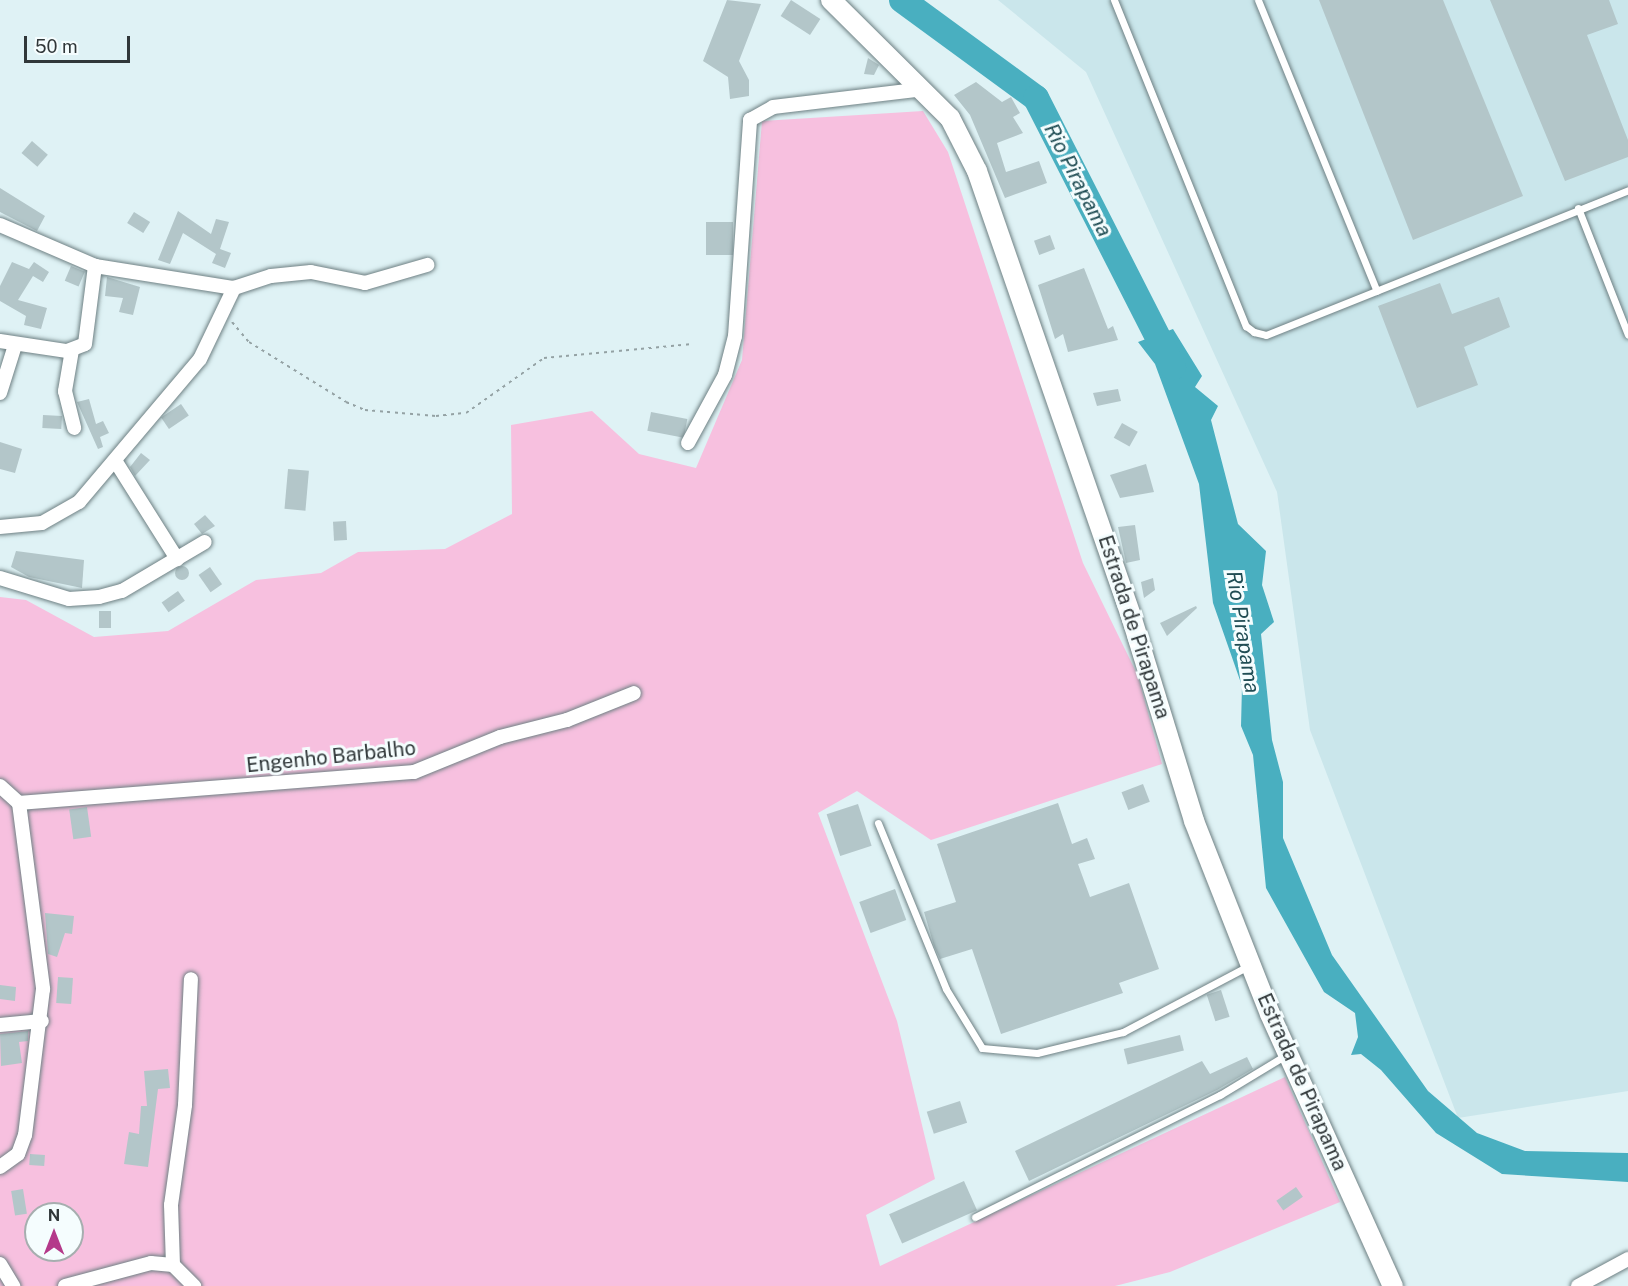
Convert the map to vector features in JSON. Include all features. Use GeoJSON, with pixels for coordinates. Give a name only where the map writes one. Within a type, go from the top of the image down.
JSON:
{"type":"FeatureCollection","features":[{"type":"Feature","properties":{"kind":"main road","name":"Estrada de Pirapama"},"geometry":{"type":"LineString","coordinates":[[831,0],[924,89],[950,118],[977,171],[1132,619],[1194,822],[1288,1054],[1393,1286]]}},
{"type":"Feature","properties":{"kind":"street"},"geometry":{"type":"LineString","coordinates":[[688,443],[725,375],[735,336],[750,120],[773,107],[924,89]]}},
{"type":"Feature","properties":{"kind":"street"},"geometry":{"type":"LineString","coordinates":[[0,225],[95,266],[234,288],[271,276],[312,272],[365,283],[427,265]]}},
{"type":"Feature","properties":{"kind":"street"},"geometry":{"type":"LineString","coordinates":[[0,341],[15,345],[72,350],[85,344],[90,332],[95,266]]}},
{"type":"Feature","properties":{"kind":"street"},"geometry":{"type":"LineString","coordinates":[[0,527],[60,516],[116,462],[200,359],[225,313],[234,288]]}},
{"type":"Feature","properties":{"kind":"street"},"geometry":{"type":"LineString","coordinates":[[0,393],[15,345]]}},
{"type":"Feature","properties":{"kind":"street"},"geometry":{"type":"LineString","coordinates":[[72,350],[65,391],[74,428]]}},
{"type":"Feature","properties":{"kind":"street"},"geometry":{"type":"LineString","coordinates":[[116,462],[177,559]]}},
{"type":"Feature","properties":{"kind":"street"},"geometry":{"type":"LineString","coordinates":[[0,578],[69,599],[99,597],[177,559],[205,542]]}},
{"type":"Feature","properties":{"kind":"street","name":"Engenho Barbalho"},"geometry":{"type":"LineString","coordinates":[[19,803],[414,772],[500,736],[567,720],[634,693]]}},
{"type":"Feature","properties":{"kind":"street"},"geometry":{"type":"LineString","coordinates":[[0,786],[19,803],[43,989],[42,1021],[23,1143],[0,1167]]}},
{"type":"Feature","properties":{"kind":"street"},"geometry":{"type":"LineString","coordinates":[[173,1265],[171,1205],[185,1105],[191,979]]}},
{"type":"Feature","properties":{"kind":"street"},"geometry":{"type":"LineString","coordinates":[[0,1025],[42,1021]]}},
{"type":"Feature","properties":{"kind":"street"},"geometry":{"type":"LineString","coordinates":[[1578,1286],[1628,1259]]}},
{"type":"Feature","properties":{"kind":"street"},"geometry":{"type":"LineString","coordinates":[[65,1286],[141,1263],[173,1265],[194,1286]]}},
{"type":"Feature","properties":{"kind":"street"},"geometry":{"type":"LineString","coordinates":[[0,1264],[13,1286]]}},
{"type":"Feature","properties":{"kind":"lane"},"geometry":{"type":"LineString","coordinates":[[1114,0],[1246,326],[1266,335],[1578,208],[1628,190]]}},
{"type":"Feature","properties":{"kind":"lane"},"geometry":{"type":"LineString","coordinates":[[1258,0],[1377,291]]}},
{"type":"Feature","properties":{"kind":"lane"},"geometry":{"type":"LineString","coordinates":[[1578,208],[1628,335]]}},
{"type":"Feature","properties":{"kind":"lane"},"geometry":{"type":"LineString","coordinates":[[878,823],[946,989],[982,1048],[1037,1053],[1123,1032],[1251,965]]}},
{"type":"Feature","properties":{"kind":"lane"},"geometry":{"type":"LineString","coordinates":[[975,1217],[1220,1095],[1288,1054]]}},
{"type":"Feature","properties":{"kind":"path"},"geometry":{"type":"LineString","coordinates":[[225,313],[249,342],[346,402],[365,410],[436,416],[466,413],[544,358],[692,344]]}},
{"type":"Feature","properties":{"kind":"shaded area"},"geometry":{"type":"Polygon","coordinates":[[[998,0],[1628,0],[1628,1091],[1458,1118],[1310,730],[1277,492],[1086,72],[998,0]]]}},
{"type":"Feature","properties":{"kind":"shaded area"},"geometry":{"type":"Polygon","coordinates":[[[923,111],[948,152],[1083,563],[1138,676],[1162,764],[931,840],[857,791],[818,813],[897,1021],[935,1179],[866,1215],[880,1266],[1285,1077],[1340,1202],[1170,1272],[1115,1286],[0,1286],[0,597],[26,600],[94,637],[168,631],[256,580],[321,573],[358,552],[445,549],[512,514],[511,425],[592,411],[639,454],[696,468],[742,360],[762,121],[923,111]]]}},
{"type":"Feature","properties":{"kind":"water"},"geometry":{"type":"Polygon","coordinates":[[[1173,329],[1202,376],[1195,387],[1218,406],[1211,420],[1238,524],[1266,551],[1262,585],[1274,622],[1261,634],[1272,740],[1283,782],[1283,838],[1332,955],[1428,1091],[1477,1133],[1525,1151],[1628,1153],[1628,1182],[1502,1174],[1436,1133],[1381,1070],[1361,1054],[1351,1055],[1358,1037],[1355,1013],[1324,992],[1266,888],[1253,755],[1241,726],[1242,686],[1213,603],[1199,484],[1155,364],[1138,342],[1173,329]]]}},
{"type":"Feature","properties":{"kind":"building"},"geometry":{"type":"Polygon","coordinates":[[[727,0],[761,4],[739,61],[749,80],[749,96],[730,99],[728,77],[703,61],[727,0]]]}},
{"type":"Feature","properties":{"kind":"building"},"geometry":{"type":"Polygon","coordinates":[[[791,0],[820,19],[810,35],[781,16],[791,0]]]}},
{"type":"Feature","properties":{"kind":"building"},"geometry":{"type":"Polygon","coordinates":[[[1319,0],[1443,0],[1523,196],[1413,240],[1319,0]]]}},
{"type":"Feature","properties":{"kind":"building"},"geometry":{"type":"Polygon","coordinates":[[[1490,0],[1609,0],[1618,24],[1587,35],[1628,140],[1628,157],[1565,181],[1490,0]]]}},
{"type":"Feature","properties":{"kind":"building"},"geometry":{"type":"Polygon","coordinates":[[[868,58],[879,65],[874,75],[864,74],[868,58]]]}},
{"type":"Feature","properties":{"kind":"building"},"geometry":{"type":"Polygon","coordinates":[[[976,82],[1002,102],[1011,97],[1020,113],[1013,117],[1023,133],[997,143],[1006,172],[1039,161],[1047,183],[1005,198],[970,115],[954,95],[976,82]]]}},
{"type":"Feature","properties":{"kind":"building"},"geometry":{"type":"Polygon","coordinates":[[[32,141],[48,155],[37,167],[22,153],[32,141]]]}},
{"type":"Feature","properties":{"kind":"building"},"geometry":{"type":"Polygon","coordinates":[[[0,188],[45,216],[37,231],[0,212],[0,188]]]}},
{"type":"Feature","properties":{"kind":"building"},"geometry":{"type":"Polygon","coordinates":[[[178,211],[211,234],[216,219],[229,222],[220,249],[231,253],[225,268],[212,263],[216,254],[183,233],[170,264],[158,260],[178,211]]]}},
{"type":"Feature","properties":{"kind":"building"},"geometry":{"type":"Polygon","coordinates":[[[134,212],[150,222],[143,233],[127,223],[134,212]]]}},
{"type":"Feature","properties":{"kind":"building"},"geometry":{"type":"Polygon","coordinates":[[[706,222],[733,222],[733,255],[706,255],[706,222]]]}},
{"type":"Feature","properties":{"kind":"building"},"geometry":{"type":"Polygon","coordinates":[[[1050,235],[1055,249],[1039,255],[1034,241],[1050,235]]]}},
{"type":"Feature","properties":{"kind":"building"},"geometry":{"type":"Polygon","coordinates":[[[12,262],[29,269],[34,262],[49,272],[43,282],[33,276],[18,300],[47,308],[41,329],[24,325],[26,316],[0,301],[0,286],[12,262]]]}},
{"type":"Feature","properties":{"kind":"building"},"geometry":{"type":"Polygon","coordinates":[[[71,266],[85,272],[79,287],[65,281],[71,266]]]}},
{"type":"Feature","properties":{"kind":"building"},"geometry":{"type":"Polygon","coordinates":[[[1084,268],[1108,329],[1113,326],[1118,340],[1068,352],[1063,334],[1055,339],[1038,285],[1084,268]]]}},
{"type":"Feature","properties":{"kind":"building"},"geometry":{"type":"Polygon","coordinates":[[[107,277],[140,287],[133,315],[119,312],[123,298],[105,296],[107,277]]]}},
{"type":"Feature","properties":{"kind":"building"},"geometry":{"type":"Polygon","coordinates":[[[1440,283],[1452,314],[1499,297],[1510,327],[1464,347],[1478,385],[1417,408],[1378,306],[1440,283]]]}},
{"type":"Feature","properties":{"kind":"building"},"geometry":{"type":"Polygon","coordinates":[[[1118,389],[1121,401],[1097,406],[1093,393],[1118,389]]]}},
{"type":"Feature","properties":{"kind":"building"},"geometry":{"type":"Polygon","coordinates":[[[89,399],[96,424],[103,421],[109,433],[100,437],[103,447],[98,449],[77,402],[89,399]]]}},
{"type":"Feature","properties":{"kind":"building"},"geometry":{"type":"Polygon","coordinates":[[[181,404],[189,416],[169,429],[161,417],[181,404]]]}},
{"type":"Feature","properties":{"kind":"building"},"geometry":{"type":"Polygon","coordinates":[[[651,412],[687,419],[684,438],[647,431],[651,412]]]}},
{"type":"Feature","properties":{"kind":"building"},"geometry":{"type":"Polygon","coordinates":[[[43,415],[62,416],[61,429],[42,428],[43,415]]]}},
{"type":"Feature","properties":{"kind":"building"},"geometry":{"type":"Polygon","coordinates":[[[1122,423],[1138,432],[1130,447],[1114,438],[1122,423]]]}},
{"type":"Feature","properties":{"kind":"building"},"geometry":{"type":"Polygon","coordinates":[[[0,442],[22,449],[15,473],[0,469],[0,442]]]}},
{"type":"Feature","properties":{"kind":"building"},"geometry":{"type":"Polygon","coordinates":[[[141,453],[150,460],[135,476],[130,467],[141,453]]]}},
{"type":"Feature","properties":{"kind":"building"},"geometry":{"type":"Polygon","coordinates":[[[1146,464],[1154,492],[1120,498],[1110,475],[1146,464]]]}},
{"type":"Feature","properties":{"kind":"building"},"geometry":{"type":"Polygon","coordinates":[[[288,469],[309,471],[305,511],[285,509],[288,469]]]}},
{"type":"Feature","properties":{"kind":"building"},"geometry":{"type":"Polygon","coordinates":[[[205,515],[215,526],[202,534],[194,524],[205,515]]]}},
{"type":"Feature","properties":{"kind":"building"},"geometry":{"type":"Polygon","coordinates":[[[346,521],[347,540],[334,541],[333,522],[346,521]]]}},
{"type":"Feature","properties":{"kind":"building"},"geometry":{"type":"Polygon","coordinates":[[[1135,525],[1140,560],[1126,563],[1118,527],[1135,525]]]}},
{"type":"Feature","properties":{"kind":"building"},"geometry":{"type":"Polygon","coordinates":[[[16,551],[84,560],[82,588],[29,577],[11,567],[16,551]]]}},
{"type":"Feature","properties":{"kind":"building"},"geometry":{"type":"Polygon","coordinates":[[[182,566],[187,568],[189,573],[187,578],[182,580],[177,578],[175,573],[177,568],[182,566]]]}},
{"type":"Feature","properties":{"kind":"building"},"geometry":{"type":"Polygon","coordinates":[[[210,567],[222,584],[211,592],[199,575],[210,567]]]}},
{"type":"Feature","properties":{"kind":"building"},"geometry":{"type":"Polygon","coordinates":[[[1153,578],[1155,590],[1144,598],[1141,582],[1153,578]]]}},
{"type":"Feature","properties":{"kind":"building"},"geometry":{"type":"Polygon","coordinates":[[[178,591],[185,601],[168,612],[162,602],[178,591]]]}},
{"type":"Feature","properties":{"kind":"building"},"geometry":{"type":"Polygon","coordinates":[[[1196,606],[1197,608],[1167,636],[1160,623],[1196,606]]]}},
{"type":"Feature","properties":{"kind":"building"},"geometry":{"type":"Polygon","coordinates":[[[99,611],[111,611],[111,628],[99,628],[99,611]]]}},
{"type":"Feature","properties":{"kind":"building"},"geometry":{"type":"Polygon","coordinates":[[[1143,784],[1150,802],[1128,810],[1122,792],[1143,784]]]}},
{"type":"Feature","properties":{"kind":"building"},"geometry":{"type":"Polygon","coordinates":[[[1058,803],[1072,844],[1087,838],[1095,859],[1078,864],[1090,897],[1129,883],[1159,969],[1119,983],[1123,993],[1001,1034],[972,949],[940,959],[934,946],[924,912],[956,902],[937,844],[1058,803]]]}},
{"type":"Feature","properties":{"kind":"building"},"geometry":{"type":"Polygon","coordinates":[[[858,804],[872,846],[840,856],[827,814],[858,804]]]}},
{"type":"Feature","properties":{"kind":"building"},"geometry":{"type":"Polygon","coordinates":[[[87,807],[91,837],[73,839],[69,810],[87,807]]]}},
{"type":"Feature","properties":{"kind":"building"},"geometry":{"type":"Polygon","coordinates":[[[895,889],[906,920],[871,933],[859,902],[895,889]]]}},
{"type":"Feature","properties":{"kind":"building"},"geometry":{"type":"Polygon","coordinates":[[[45,913],[74,916],[72,934],[65,933],[57,957],[48,954],[45,913]]]}},
{"type":"Feature","properties":{"kind":"building"},"geometry":{"type":"Polygon","coordinates":[[[58,977],[73,978],[71,1004],[56,1003],[58,977]]]}},
{"type":"Feature","properties":{"kind":"building"},"geometry":{"type":"Polygon","coordinates":[[[0,985],[16,987],[15,1001],[0,999],[0,985]]]}},
{"type":"Feature","properties":{"kind":"building"},"geometry":{"type":"Polygon","coordinates":[[[1221,990],[1230,1017],[1215,1021],[1207,995],[1221,990]]]}},
{"type":"Feature","properties":{"kind":"building"},"geometry":{"type":"Polygon","coordinates":[[[28,1031],[28,1041],[19,1042],[22,1063],[1,1066],[0,1034],[28,1031]]]}},
{"type":"Feature","properties":{"kind":"building"},"geometry":{"type":"Polygon","coordinates":[[[1180,1035],[1184,1051],[1128,1065],[1124,1049],[1180,1035]]]}},
{"type":"Feature","properties":{"kind":"building"},"geometry":{"type":"Polygon","coordinates":[[[1247,1057],[1253,1069],[1217,1090],[1029,1181],[1015,1151],[1202,1061],[1210,1074],[1247,1057]]]}},
{"type":"Feature","properties":{"kind":"building"},"geometry":{"type":"Polygon","coordinates":[[[168,1069],[170,1088],[158,1089],[148,1167],[124,1164],[129,1132],[139,1134],[141,1106],[147,1106],[144,1071],[168,1069]]]}},
{"type":"Feature","properties":{"kind":"building"},"geometry":{"type":"Polygon","coordinates":[[[960,1101],[967,1123],[934,1134],[927,1112],[960,1101]]]}},
{"type":"Feature","properties":{"kind":"building"},"geometry":{"type":"Polygon","coordinates":[[[30,1154],[45,1155],[44,1166],[29,1165],[30,1154]]]}},
{"type":"Feature","properties":{"kind":"building"},"geometry":{"type":"Polygon","coordinates":[[[964,1181],[977,1210],[902,1244],[889,1214],[964,1181]]]}},
{"type":"Feature","properties":{"kind":"building"},"geometry":{"type":"Polygon","coordinates":[[[1296,1187],[1303,1197],[1283,1211],[1276,1201],[1296,1187]]]}},
{"type":"Feature","properties":{"kind":"building"},"geometry":{"type":"Polygon","coordinates":[[[23,1189],[24,1214],[15,1216],[11,1191],[23,1189]]]}},
{"type":"Feature","properties":{"kind":"waterway","name":"Rio Pirapama"},"geometry":{"type":"LineString","coordinates":[[902,0],[1036,98],[1173,367]]}}]}
